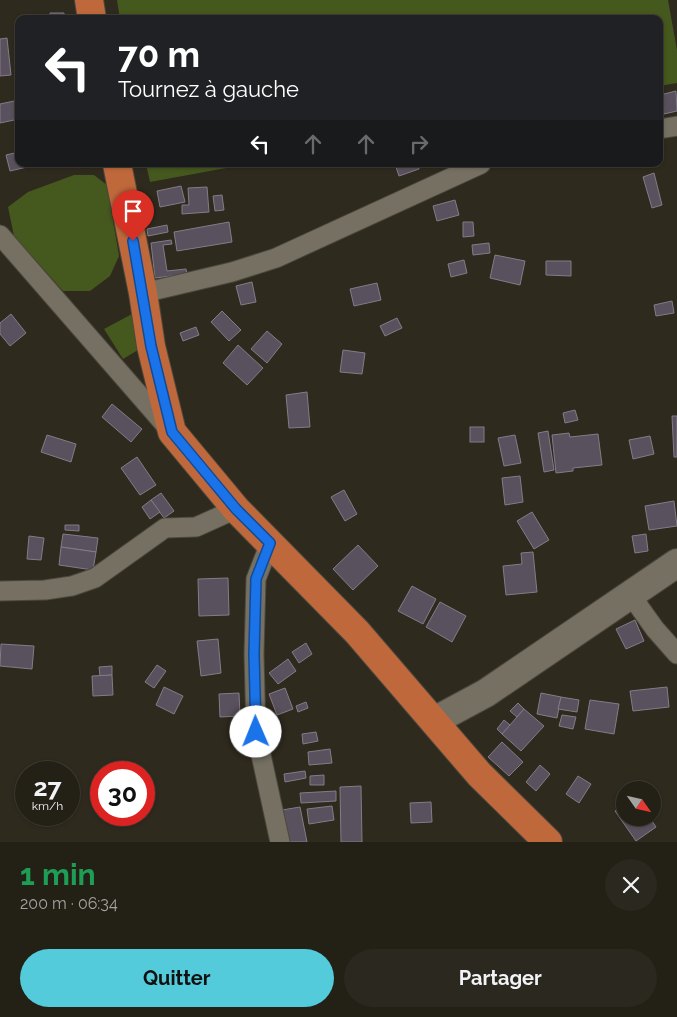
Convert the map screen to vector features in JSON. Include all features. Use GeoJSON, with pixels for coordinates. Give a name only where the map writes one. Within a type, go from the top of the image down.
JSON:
{"type":"FeatureCollection","features":[{"type":"Feature","properties":{"kind":"highway"},"geometry":{"type":"LineString","coordinates":[[90,0],[92,15]]}},
{"type":"Feature","properties":{"kind":"highway"},"geometry":{"type":"LineString","coordinates":[[118,167],[153,354],[172,432],[236,509],[357,632],[479,774],[548,842]]}},
{"type":"Feature","properties":{"kind":"main road"},"geometry":{"type":"LineString","coordinates":[[434,721],[486,693],[677,563]]}},
{"type":"Feature","properties":{"kind":"street"},"geometry":{"type":"LineString","coordinates":[[663,128],[677,126]]}},
{"type":"Feature","properties":{"kind":"street"},"geometry":{"type":"LineString","coordinates":[[143,294],[232,272],[276,258],[474,167]]}},
{"type":"Feature","properties":{"kind":"street"},"geometry":{"type":"LineString","coordinates":[[0,235],[172,432]]}},
{"type":"Feature","properties":{"kind":"street"},"geometry":{"type":"LineString","coordinates":[[0,591],[45,590],[72,586],[95,578],[165,528],[196,527],[236,509]]}},
{"type":"Feature","properties":{"kind":"street"},"geometry":{"type":"LineString","coordinates":[[270,543],[256,579],[254,654],[256,732],[280,842]]}},
{"type":"Feature","properties":{"kind":"street"},"geometry":{"type":"LineString","coordinates":[[630,594],[655,629],[677,654]]}},
{"type":"Feature","properties":{"kind":"green space"},"geometry":{"type":"Polygon","coordinates":[[[117,0],[668,0],[677,50],[677,83],[663,85],[663,15],[119,15],[117,0]]]}},
{"type":"Feature","properties":{"kind":"green space"},"geometry":{"type":"Polygon","coordinates":[[[147,167],[232,167],[150,182],[147,167]]]}},
{"type":"Feature","properties":{"kind":"green space"},"geometry":{"type":"Polygon","coordinates":[[[74,175],[94,175],[107,185],[119,256],[110,276],[90,291],[63,291],[14,236],[8,207],[28,192],[74,175]]]}},
{"type":"Feature","properties":{"kind":"green space"},"geometry":{"type":"Polygon","coordinates":[[[132,314],[138,350],[123,359],[104,329],[132,314]]]}},
{"type":"Feature","properties":{"kind":"building"},"geometry":{"type":"Polygon","coordinates":[[[50,13],[64,13],[64,15],[50,15],[50,13]]]}},
{"type":"Feature","properties":{"kind":"building"},"geometry":{"type":"Polygon","coordinates":[[[7,38],[11,75],[0,76],[0,39],[7,38]]]}},
{"type":"Feature","properties":{"kind":"building"},"geometry":{"type":"Polygon","coordinates":[[[676,91],[677,111],[664,114],[663,94],[676,91]]]}},
{"type":"Feature","properties":{"kind":"building"},"geometry":{"type":"Polygon","coordinates":[[[15,101],[15,120],[0,123],[0,104],[15,101]]]}},
{"type":"Feature","properties":{"kind":"building"},"geometry":{"type":"Polygon","coordinates":[[[15,153],[15,167],[27,167],[10,171],[6,155],[15,153]]]}},
{"type":"Feature","properties":{"kind":"building"},"geometry":{"type":"Polygon","coordinates":[[[396,167],[419,167],[419,169],[399,176],[396,167]]]}},
{"type":"Feature","properties":{"kind":"building"},"geometry":{"type":"Polygon","coordinates":[[[654,173],[662,205],[652,208],[643,177],[654,173]]]}},
{"type":"Feature","properties":{"kind":"building"},"geometry":{"type":"Polygon","coordinates":[[[181,186],[185,202],[160,207],[157,191],[181,186]]]}},
{"type":"Feature","properties":{"kind":"building"},"geometry":{"type":"Polygon","coordinates":[[[207,187],[209,212],[182,214],[182,205],[189,205],[188,188],[207,187]]]}},
{"type":"Feature","properties":{"kind":"building"},"geometry":{"type":"Polygon","coordinates":[[[222,195],[224,210],[215,211],[213,196],[222,195]]]}},
{"type":"Feature","properties":{"kind":"building"},"geometry":{"type":"Polygon","coordinates":[[[455,200],[459,215],[437,221],[433,206],[455,200]]]}},
{"type":"Feature","properties":{"kind":"building"},"geometry":{"type":"Polygon","coordinates":[[[229,222],[232,242],[177,251],[174,232],[229,222]]]}},
{"type":"Feature","properties":{"kind":"building"},"geometry":{"type":"Polygon","coordinates":[[[463,222],[473,222],[474,236],[463,237],[463,222]]]}},
{"type":"Feature","properties":{"kind":"building"},"geometry":{"type":"Polygon","coordinates":[[[167,225],[168,232],[148,236],[147,229],[167,225]]]}},
{"type":"Feature","properties":{"kind":"building"},"geometry":{"type":"Polygon","coordinates":[[[171,240],[172,244],[163,245],[167,271],[186,269],[187,274],[155,278],[151,243],[171,240]]]}},
{"type":"Feature","properties":{"kind":"building"},"geometry":{"type":"Polygon","coordinates":[[[489,243],[490,253],[473,255],[472,245],[489,243]]]}},
{"type":"Feature","properties":{"kind":"building"},"geometry":{"type":"Polygon","coordinates":[[[495,255],[525,261],[520,285],[490,278],[495,255]]]}},
{"type":"Feature","properties":{"kind":"building"},"geometry":{"type":"Polygon","coordinates":[[[464,260],[467,273],[451,277],[448,264],[464,260]]]}},
{"type":"Feature","properties":{"kind":"building"},"geometry":{"type":"Polygon","coordinates":[[[546,261],[571,261],[571,276],[546,275],[546,261]]]}},
{"type":"Feature","properties":{"kind":"building"},"geometry":{"type":"Polygon","coordinates":[[[252,282],[256,302],[241,305],[236,286],[252,282]]]}},
{"type":"Feature","properties":{"kind":"building"},"geometry":{"type":"Polygon","coordinates":[[[377,283],[381,300],[354,306],[350,289],[377,283]]]}},
{"type":"Feature","properties":{"kind":"building"},"geometry":{"type":"Polygon","coordinates":[[[672,301],[674,313],[656,316],[654,305],[672,301]]]}},
{"type":"Feature","properties":{"kind":"building"},"geometry":{"type":"Polygon","coordinates":[[[222,311],[241,330],[229,341],[211,322],[222,311]]]}},
{"type":"Feature","properties":{"kind":"building"},"geometry":{"type":"Polygon","coordinates":[[[11,314],[26,333],[10,346],[0,334],[0,323],[11,314]]]}},
{"type":"Feature","properties":{"kind":"building"},"geometry":{"type":"Polygon","coordinates":[[[397,318],[402,328],[385,336],[380,326],[397,318]]]}},
{"type":"Feature","properties":{"kind":"building"},"geometry":{"type":"Polygon","coordinates":[[[196,327],[199,335],[183,341],[180,333],[196,327]]]}},
{"type":"Feature","properties":{"kind":"building"},"geometry":{"type":"Polygon","coordinates":[[[267,331],[282,344],[267,363],[251,349],[267,331]]]}},
{"type":"Feature","properties":{"kind":"building"},"geometry":{"type":"Polygon","coordinates":[[[238,345],[263,368],[247,385],[223,363],[238,345]]]}},
{"type":"Feature","properties":{"kind":"building"},"geometry":{"type":"Polygon","coordinates":[[[343,350],[365,353],[362,374],[340,372],[343,350]]]}},
{"type":"Feature","properties":{"kind":"building"},"geometry":{"type":"Polygon","coordinates":[[[307,392],[310,427],[289,428],[286,395],[307,392]]]}},
{"type":"Feature","properties":{"kind":"building"},"geometry":{"type":"Polygon","coordinates":[[[112,404],[142,429],[131,442],[102,417],[112,404]]]}},
{"type":"Feature","properties":{"kind":"building"},"geometry":{"type":"Polygon","coordinates":[[[575,410],[578,420],[565,423],[563,413],[575,410]]]}},
{"type":"Feature","properties":{"kind":"building"},"geometry":{"type":"Polygon","coordinates":[[[672,416],[677,416],[677,457],[674,457],[672,416]]]}},
{"type":"Feature","properties":{"kind":"building"},"geometry":{"type":"Polygon","coordinates":[[[470,427],[484,427],[484,442],[470,442],[470,427]]]}},
{"type":"Feature","properties":{"kind":"building"},"geometry":{"type":"Polygon","coordinates":[[[548,431],[554,470],[544,472],[538,433],[548,431]]]}},
{"type":"Feature","properties":{"kind":"building"},"geometry":{"type":"Polygon","coordinates":[[[569,433],[570,437],[598,434],[602,465],[573,468],[573,471],[556,473],[552,435],[569,433]]]}},
{"type":"Feature","properties":{"kind":"building"},"geometry":{"type":"Polygon","coordinates":[[[47,435],[76,444],[71,462],[41,452],[47,435]]]}},
{"type":"Feature","properties":{"kind":"building"},"geometry":{"type":"Polygon","coordinates":[[[515,435],[521,463],[504,466],[498,438],[515,435]]]}},
{"type":"Feature","properties":{"kind":"building"},"geometry":{"type":"Polygon","coordinates":[[[650,436],[654,454],[633,459],[629,440],[650,436]]]}},
{"type":"Feature","properties":{"kind":"building"},"geometry":{"type":"Polygon","coordinates":[[[137,457],[156,485],[140,495],[121,468],[137,457]]]}},
{"type":"Feature","properties":{"kind":"building"},"geometry":{"type":"Polygon","coordinates":[[[520,476],[523,502],[505,505],[502,478],[520,476]]]}},
{"type":"Feature","properties":{"kind":"building"},"geometry":{"type":"Polygon","coordinates":[[[344,490],[357,514],[345,521],[331,497],[344,490]]]}},
{"type":"Feature","properties":{"kind":"building"},"geometry":{"type":"Polygon","coordinates":[[[161,493],[174,511],[164,518],[151,500],[161,493]]]}},
{"type":"Feature","properties":{"kind":"building"},"geometry":{"type":"Polygon","coordinates":[[[151,500],[160,512],[150,519],[142,507],[151,500]]]}},
{"type":"Feature","properties":{"kind":"building"},"geometry":{"type":"Polygon","coordinates":[[[674,501],[677,526],[649,530],[645,506],[674,501]]]}},
{"type":"Feature","properties":{"kind":"building"},"geometry":{"type":"Polygon","coordinates":[[[532,512],[549,540],[534,549],[517,521],[532,512]]]}},
{"type":"Feature","properties":{"kind":"building"},"geometry":{"type":"Polygon","coordinates":[[[65,525],[79,525],[79,531],[65,530],[65,525]]]}},
{"type":"Feature","properties":{"kind":"building"},"geometry":{"type":"Polygon","coordinates":[[[63,534],[98,538],[96,552],[61,547],[63,534]]]}},
{"type":"Feature","properties":{"kind":"building"},"geometry":{"type":"Polygon","coordinates":[[[646,534],[648,551],[635,553],[632,536],[646,534]]]}},
{"type":"Feature","properties":{"kind":"building"},"geometry":{"type":"Polygon","coordinates":[[[29,536],[44,538],[41,560],[27,559],[29,536]]]}},
{"type":"Feature","properties":{"kind":"building"},"geometry":{"type":"Polygon","coordinates":[[[358,545],[378,566],[353,590],[333,569],[358,545]]]}},
{"type":"Feature","properties":{"kind":"building"},"geometry":{"type":"Polygon","coordinates":[[[61,547],[96,552],[93,570],[59,565],[61,547]]]}},
{"type":"Feature","properties":{"kind":"building"},"geometry":{"type":"Polygon","coordinates":[[[533,552],[537,592],[506,595],[503,566],[522,564],[521,553],[533,552]]]}},
{"type":"Feature","properties":{"kind":"building"},"geometry":{"type":"Polygon","coordinates":[[[228,578],[229,615],[199,616],[198,579],[228,578]]]}},
{"type":"Feature","properties":{"kind":"building"},"geometry":{"type":"Polygon","coordinates":[[[412,586],[436,599],[423,624],[398,611],[412,586]]]}},
{"type":"Feature","properties":{"kind":"building"},"geometry":{"type":"Polygon","coordinates":[[[440,602],[466,616],[452,642],[426,627],[440,602]]]}},
{"type":"Feature","properties":{"kind":"building"},"geometry":{"type":"Polygon","coordinates":[[[635,620],[644,641],[626,649],[616,629],[635,620]]]}},
{"type":"Feature","properties":{"kind":"building"},"geometry":{"type":"Polygon","coordinates":[[[218,639],[221,673],[201,676],[197,641],[218,639]]]}},
{"type":"Feature","properties":{"kind":"building"},"geometry":{"type":"Polygon","coordinates":[[[306,643],[312,654],[299,663],[292,652],[306,643]]]}},
{"type":"Feature","properties":{"kind":"building"},"geometry":{"type":"Polygon","coordinates":[[[1,644],[34,646],[32,669],[0,666],[1,644]]]}},
{"type":"Feature","properties":{"kind":"building"},"geometry":{"type":"Polygon","coordinates":[[[288,659],[296,671],[278,684],[269,673],[288,659]]]}},
{"type":"Feature","properties":{"kind":"building"},"geometry":{"type":"Polygon","coordinates":[[[157,665],[166,671],[154,688],[145,682],[157,665]]]}},
{"type":"Feature","properties":{"kind":"building"},"geometry":{"type":"Polygon","coordinates":[[[112,666],[112,675],[100,676],[99,667],[112,666]]]}},
{"type":"Feature","properties":{"kind":"building"},"geometry":{"type":"Polygon","coordinates":[[[112,675],[113,695],[93,696],[92,676],[112,675]]]}},
{"type":"Feature","properties":{"kind":"building"},"geometry":{"type":"Polygon","coordinates":[[[164,687],[183,696],[174,714],[156,705],[164,687]]]}},
{"type":"Feature","properties":{"kind":"building"},"geometry":{"type":"Polygon","coordinates":[[[667,687],[669,707],[633,711],[630,691],[667,687]]]}},
{"type":"Feature","properties":{"kind":"building"},"geometry":{"type":"Polygon","coordinates":[[[285,688],[293,709],[277,715],[269,694],[285,688]]]}},
{"type":"Feature","properties":{"kind":"building"},"geometry":{"type":"Polygon","coordinates":[[[239,693],[240,716],[220,717],[219,694],[239,693]]]}},
{"type":"Feature","properties":{"kind":"building"},"geometry":{"type":"Polygon","coordinates":[[[541,693],[561,697],[557,718],[537,714],[541,693]]]}},
{"type":"Feature","properties":{"kind":"building"},"geometry":{"type":"Polygon","coordinates":[[[561,697],[579,700],[577,712],[558,709],[561,697]]]}},
{"type":"Feature","properties":{"kind":"building"},"geometry":{"type":"Polygon","coordinates":[[[590,700],[619,704],[614,734],[585,729],[590,700]]]}},
{"type":"Feature","properties":{"kind":"building"},"geometry":{"type":"Polygon","coordinates":[[[306,702],[308,708],[298,712],[296,706],[306,702]]]}},
{"type":"Feature","properties":{"kind":"building"},"geometry":{"type":"Polygon","coordinates":[[[518,703],[524,709],[517,717],[510,711],[518,703]]]}},
{"type":"Feature","properties":{"kind":"building"},"geometry":{"type":"Polygon","coordinates":[[[524,709],[544,726],[521,751],[502,734],[524,709]]]}},
{"type":"Feature","properties":{"kind":"building"},"geometry":{"type":"Polygon","coordinates":[[[562,715],[576,717],[573,729],[559,726],[562,715]]]}},
{"type":"Feature","properties":{"kind":"building"},"geometry":{"type":"Polygon","coordinates":[[[504,720],[510,725],[502,734],[497,729],[504,720]]]}},
{"type":"Feature","properties":{"kind":"building"},"geometry":{"type":"Polygon","coordinates":[[[316,732],[318,741],[303,744],[302,734],[316,732]]]}},
{"type":"Feature","properties":{"kind":"building"},"geometry":{"type":"Polygon","coordinates":[[[502,742],[523,762],[509,776],[488,757],[502,742]]]}},
{"type":"Feature","properties":{"kind":"building"},"geometry":{"type":"Polygon","coordinates":[[[330,749],[332,763],[309,765],[308,752],[330,749]]]}},
{"type":"Feature","properties":{"kind":"building"},"geometry":{"type":"Polygon","coordinates":[[[540,765],[550,774],[536,791],[526,782],[540,765]]]}},
{"type":"Feature","properties":{"kind":"building"},"geometry":{"type":"Polygon","coordinates":[[[305,771],[306,778],[285,782],[284,774],[305,771]]]}},
{"type":"Feature","properties":{"kind":"building"},"geometry":{"type":"Polygon","coordinates":[[[324,775],[324,785],[310,785],[310,776],[324,775]]]}},
{"type":"Feature","properties":{"kind":"building"},"geometry":{"type":"Polygon","coordinates":[[[578,776],[591,784],[579,803],[566,794],[578,776]]]}},
{"type":"Feature","properties":{"kind":"building"},"geometry":{"type":"Polygon","coordinates":[[[361,786],[362,842],[341,842],[340,787],[361,786]]]}},
{"type":"Feature","properties":{"kind":"building"},"geometry":{"type":"Polygon","coordinates":[[[336,791],[336,801],[301,803],[300,793],[336,791]]]}},
{"type":"Feature","properties":{"kind":"building"},"geometry":{"type":"Polygon","coordinates":[[[431,802],[432,822],[411,823],[410,803],[431,802]]]}},
{"type":"Feature","properties":{"kind":"building"},"geometry":{"type":"Polygon","coordinates":[[[332,806],[334,820],[309,824],[307,809],[332,806]]]}},
{"type":"Feature","properties":{"kind":"building"},"geometry":{"type":"Polygon","coordinates":[[[300,807],[307,842],[289,842],[282,810],[300,807]]]}},
{"type":"Feature","properties":{"kind":"building"},"geometry":{"type":"Polygon","coordinates":[[[626,826],[655,826],[656,827],[636,841],[626,826]]]}},
{"type":"Feature","properties":{"kind":"route"},"geometry":{"type":"LineString","coordinates":[[133,241],[159,386],[172,432],[236,509],[270,543],[256,579],[254,654],[256,732]]}}]}
